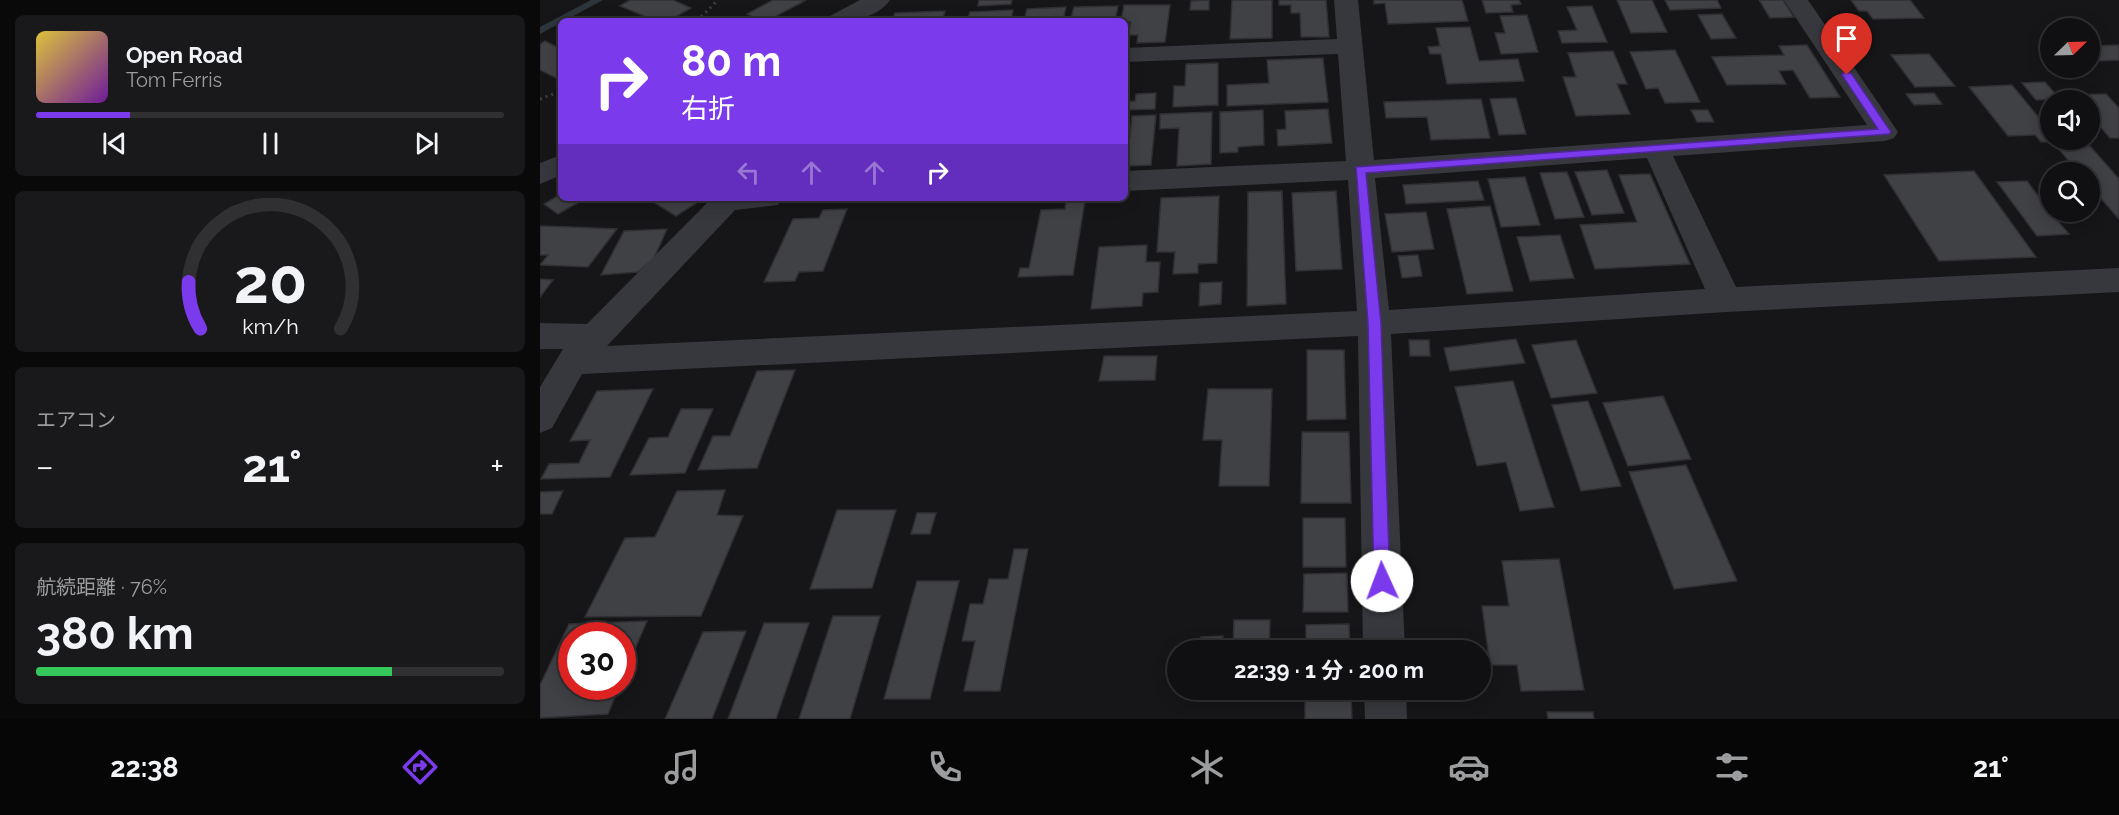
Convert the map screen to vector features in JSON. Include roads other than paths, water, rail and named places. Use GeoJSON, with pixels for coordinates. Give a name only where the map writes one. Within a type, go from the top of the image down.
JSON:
{"type":"FeatureCollection","features":[{"type":"Feature","properties":{"kind":"street"},"geometry":{"type":"LineString","coordinates":[[844,18],[878,0]]}},
{"type":"Feature","properties":{"kind":"street"},"geometry":{"type":"LineString","coordinates":[[1346,0],[1348,46],[1374,323],[1384,640]]}},
{"type":"Feature","properties":{"kind":"street"},"geometry":{"type":"LineString","coordinates":[[1128,181],[1360,170],[1885,132],[1796,0]]}},
{"type":"Feature","properties":{"kind":"street"},"geometry":{"type":"LineString","coordinates":[[1128,55],[1348,46]]}},
{"type":"Feature","properties":{"kind":"street"},"geometry":{"type":"LineString","coordinates":[[1655,147],[1726,300]]}},
{"type":"Feature","properties":{"kind":"street"},"geometry":{"type":"LineString","coordinates":[[540,174],[558,165]]}},
{"type":"Feature","properties":{"kind":"street"},"geometry":{"type":"LineString","coordinates":[[540,418],[572,361],[726,201]]}},
{"type":"Feature","properties":{"kind":"street"},"geometry":{"type":"LineString","coordinates":[[572,361],[1374,323],[1726,300],[2119,280]]}},
{"type":"Feature","properties":{"kind":"street"},"geometry":{"type":"LineString","coordinates":[[540,336],[594,337]]}},
{"type":"Feature","properties":{"kind":"street"},"geometry":{"type":"LineString","coordinates":[[1385,700],[1386,719]]}},
{"type":"Feature","properties":{"kind":"waterway"},"geometry":{"type":"LineString","coordinates":[[564,18],[598,0]]}},
{"type":"Feature","properties":{"kind":"waterway"},"geometry":{"type":"LineString","coordinates":[[540,31],[558,21]]}}]}
